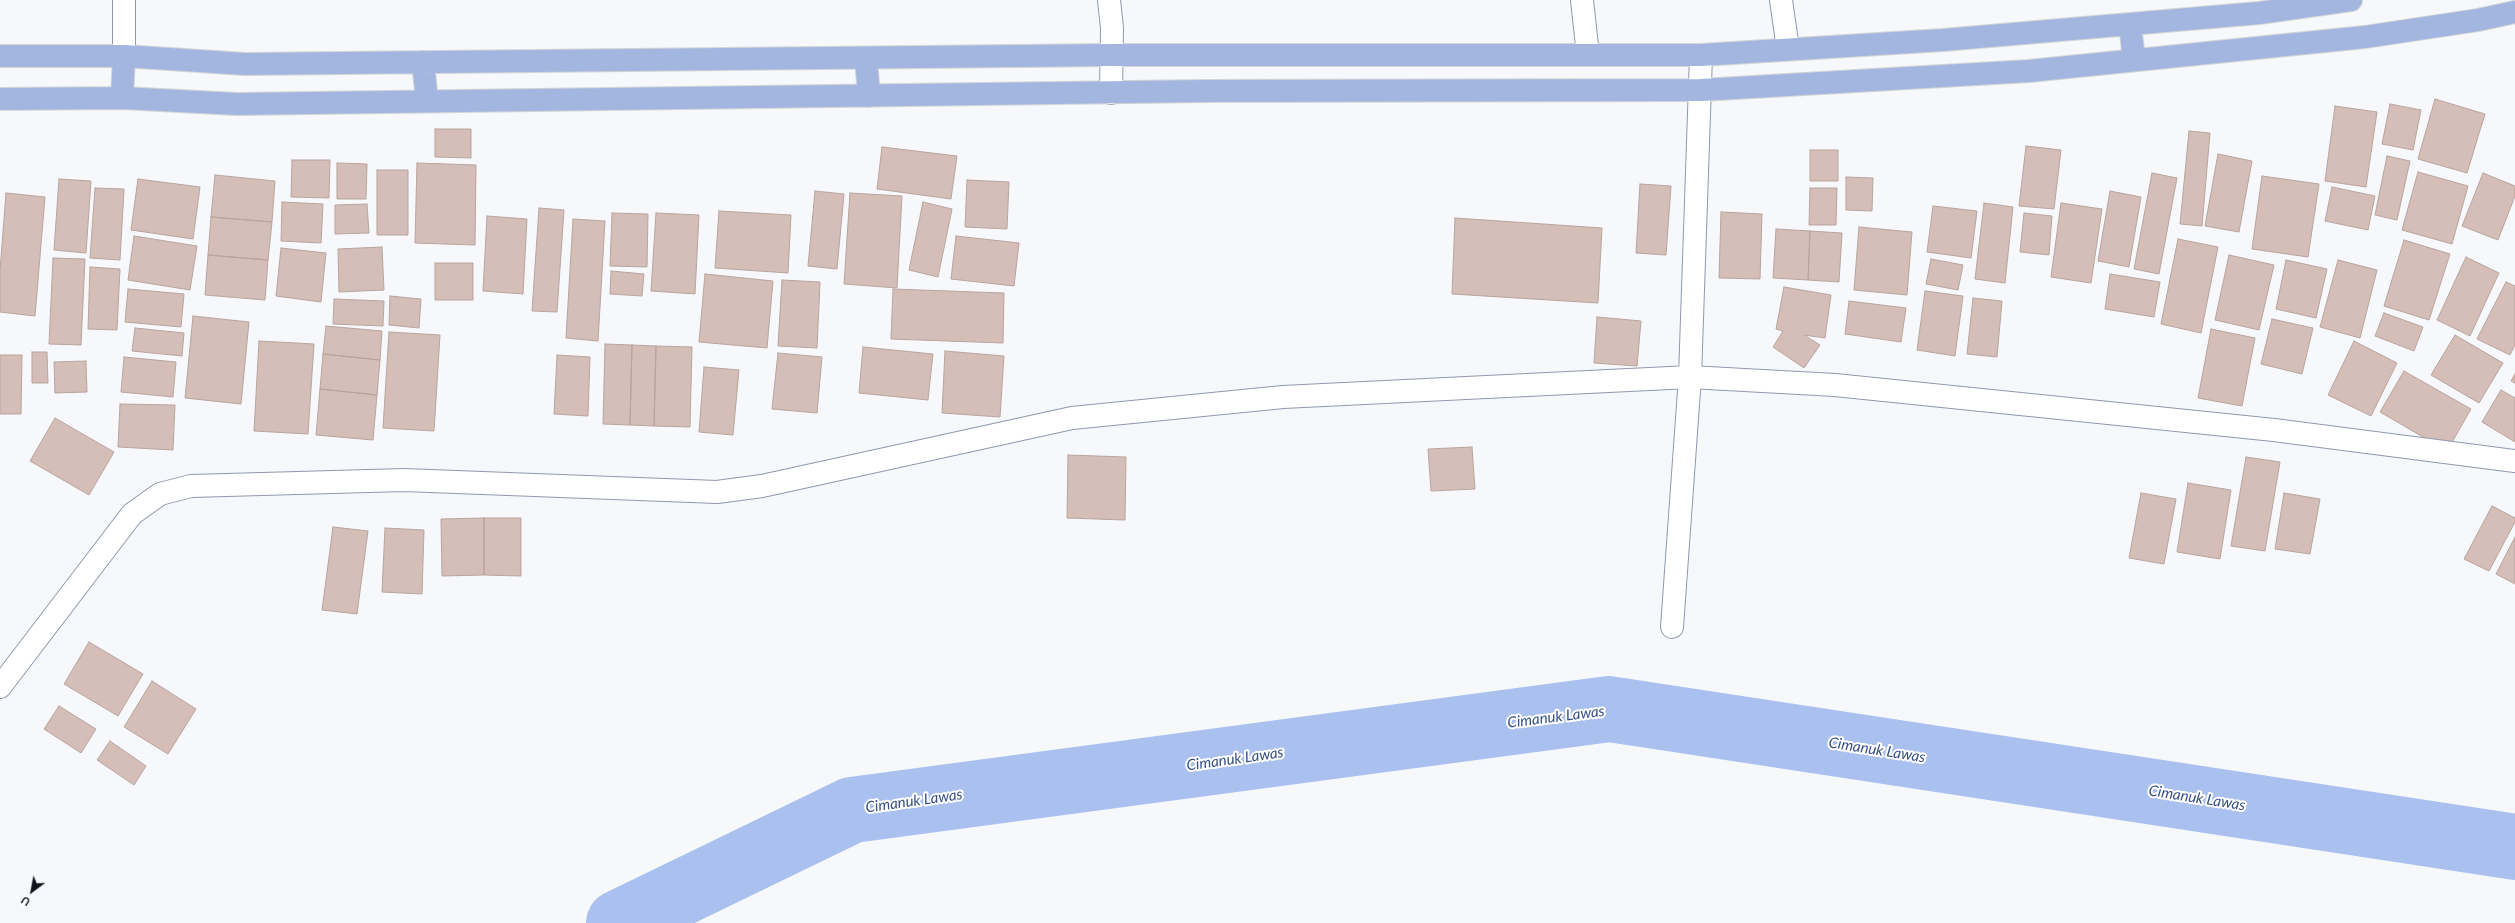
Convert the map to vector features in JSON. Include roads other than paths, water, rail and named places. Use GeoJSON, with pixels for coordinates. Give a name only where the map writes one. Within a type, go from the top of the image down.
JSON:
{"type":"FeatureCollection","features":[{"type":"Feature","properties":{"kind":"main road"},"geometry":{"type":"LineString","coordinates":[[0,56],[124,56],[245,64],[1112,55],[1701,55],[1787,39],[1943,40],[2259,13],[2351,0]]}},
{"type":"Feature","properties":{"kind":"main road"},"geometry":{"type":"LineString","coordinates":[[0,99],[122,98],[237,104],[1111,93],[1701,90],[2029,71],[2365,37],[2478,20],[2515,12]]}},
{"type":"Feature","properties":{"kind":"main road"},"geometry":{"type":"LineString","coordinates":[[2130,24],[2134,60]]}},
{"type":"Feature","properties":{"kind":"main road"},"geometry":{"type":"LineString","coordinates":[[122,98],[124,56]]}},
{"type":"Feature","properties":{"kind":"main road"},"geometry":{"type":"LineString","coordinates":[[866,58],[869,96]]}},
{"type":"Feature","properties":{"kind":"main road"},"geometry":{"type":"LineString","coordinates":[[423,62],[427,101]]}},
{"type":"Feature","properties":{"kind":"street"},"geometry":{"type":"LineString","coordinates":[[124,0],[124,56]]}},
{"type":"Feature","properties":{"kind":"street"},"geometry":{"type":"LineString","coordinates":[[1109,0],[1112,28],[1111,93]]}},
{"type":"Feature","properties":{"kind":"street"},"geometry":{"type":"LineString","coordinates":[[1582,0],[1588,55]]}},
{"type":"Feature","properties":{"kind":"street"},"geometry":{"type":"LineString","coordinates":[[1781,0],[1787,39]]}},
{"type":"Feature","properties":{"kind":"street"},"geometry":{"type":"LineString","coordinates":[[1672,627],[1690,377],[1701,55]]}},
{"type":"Feature","properties":{"kind":"street"},"geometry":{"type":"LineString","coordinates":[[0,687],[132,514],[160,494],[191,486],[404,480],[717,492],[762,486],[1072,418],[1283,397],[1690,377],[1843,385],[2274,430],[2515,460]]}},
{"type":"Feature","properties":{"kind":"waterway","name":"Cimanuk Lawas"},"geometry":{"type":"LineString","coordinates":[[619,923],[852,810],[1609,709],[2515,847]]}}]}
